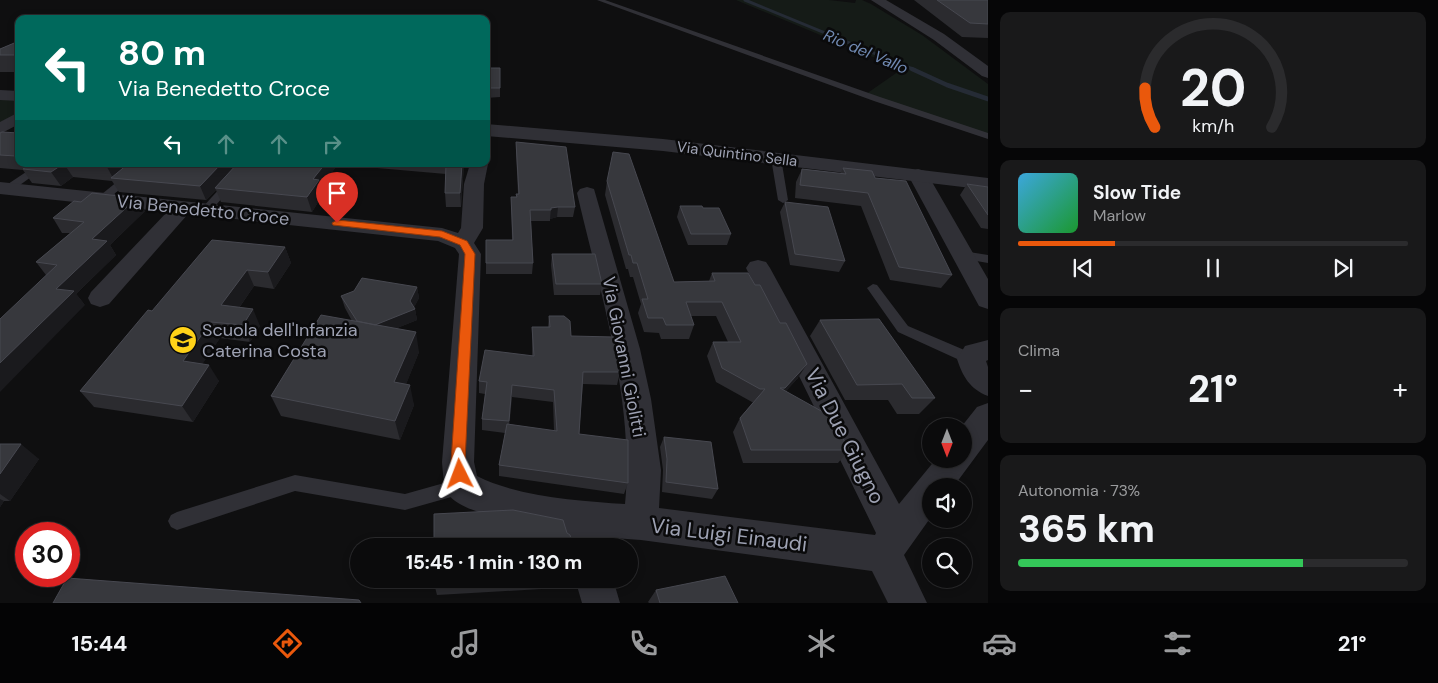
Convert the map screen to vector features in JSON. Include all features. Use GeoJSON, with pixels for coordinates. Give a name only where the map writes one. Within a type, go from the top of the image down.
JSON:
{"type":"FeatureCollection","features":[{"type":"Feature","properties":{"kind":"street"},"geometry":{"type":"LineString","coordinates":[[877,0],[939,37],[988,73]]}},
{"type":"Feature","properties":{"kind":"street"},"geometry":{"type":"LineString","coordinates":[[0,95],[15,96]]}},
{"type":"Feature","properties":{"kind":"street"},"geometry":{"type":"LineString","coordinates":[[0,129],[15,120]]}},
{"type":"Feature","properties":{"kind":"street","name":"Via Quintino Sella"},"geometry":{"type":"LineString","coordinates":[[490,131],[663,145],[988,184]]}},
{"type":"Feature","properties":{"kind":"street"},"geometry":{"type":"LineString","coordinates":[[462,486],[458,462],[470,254],[463,243],[472,228],[474,184],[478,167]]}},
{"type":"Feature","properties":{"kind":"street"},"geometry":{"type":"LineString","coordinates":[[918,175],[988,300]]}},
{"type":"Feature","properties":{"kind":"street","name":"Via Benedetto Croce"},"geometry":{"type":"LineString","coordinates":[[5,188],[206,211],[442,234],[463,243]]}},
{"type":"Feature","properties":{"kind":"street","name":"Via Giovanni Giolitti"},"geometry":{"type":"LineString","coordinates":[[587,193],[626,349],[636,399],[645,470],[642,524]]}},
{"type":"Feature","properties":{"kind":"street"},"geometry":{"type":"LineString","coordinates":[[100,298],[182,208]]}},
{"type":"Feature","properties":{"kind":"street","name":"Via Due Giugno"},"geometry":{"type":"LineString","coordinates":[[758,268],[890,544],[908,603]]}},
{"type":"Feature","properties":{"kind":"street"},"geometry":{"type":"LineString","coordinates":[[980,355],[976,373],[988,384]]}},
{"type":"Feature","properties":{"kind":"street"},"geometry":{"type":"LineString","coordinates":[[972,437],[988,416]]}},
{"type":"Feature","properties":{"kind":"street"},"geometry":{"type":"LineString","coordinates":[[941,478],[949,468]]}},
{"type":"Feature","properties":{"kind":"street","name":"Via Luigi Einaudi"},"geometry":{"type":"LineString","coordinates":[[462,486],[489,500],[580,532],[642,524],[890,544]]}},
{"type":"Feature","properties":{"kind":"street"},"geometry":{"type":"LineString","coordinates":[[890,544],[922,502]]}},
{"type":"Feature","properties":{"kind":"street"},"geometry":{"type":"LineString","coordinates":[[597,588],[601,603]]}},
{"type":"Feature","properties":{"kind":"lane"},"geometry":{"type":"LineString","coordinates":[[600,0],[877,99],[988,136]]}},
{"type":"Feature","properties":{"kind":"lane"},"geometry":{"type":"LineString","coordinates":[[776,158],[783,200]]}},
{"type":"Feature","properties":{"kind":"lane"},"geometry":{"type":"LineString","coordinates":[[5,188],[39,167]]}},
{"type":"Feature","properties":{"kind":"lane"},"geometry":{"type":"LineString","coordinates":[[102,200],[140,167]]}},
{"type":"Feature","properties":{"kind":"lane"},"geometry":{"type":"LineString","coordinates":[[206,211],[244,167]]}},
{"type":"Feature","properties":{"kind":"lane"},"geometry":{"type":"LineString","coordinates":[[963,255],[988,259]]}},
{"type":"Feature","properties":{"kind":"lane"},"geometry":{"type":"LineString","coordinates":[[873,288],[904,329],[980,355]]}},
{"type":"Feature","properties":{"kind":"lane"},"geometry":{"type":"LineString","coordinates":[[177,522],[295,483],[405,502],[462,486]]}},
{"type":"Feature","properties":{"kind":"shaded area"},"geometry":{"type":"Polygon","coordinates":[[[736,0],[829,0],[855,3],[856,0],[862,0],[871,4],[922,35],[988,84],[988,134],[866,94],[902,69],[736,0]]]}},
{"type":"Feature","properties":{"kind":"shaded area"},"geometry":{"type":"Polygon","coordinates":[[[0,98],[15,99],[15,116],[0,125],[0,98]]]}},
{"type":"Feature","properties":{"kind":"building"},"geometry":{"type":"Polygon","coordinates":[[[937,0],[988,0],[988,24],[970,23],[937,0]]]}},
{"type":"Feature","properties":{"kind":"building"},"geometry":{"type":"Polygon","coordinates":[[[15,43],[15,55],[0,55],[0,49],[15,43]]]}},
{"type":"Feature","properties":{"kind":"building"},"geometry":{"type":"Polygon","coordinates":[[[490,68],[500,68],[500,88],[490,88],[490,68]]]}},
{"type":"Feature","properties":{"kind":"building"},"geometry":{"type":"Polygon","coordinates":[[[0,133],[15,133],[15,156],[0,155],[0,133]]]}},
{"type":"Feature","properties":{"kind":"building"},"geometry":{"type":"Polygon","coordinates":[[[516,142],[566,147],[575,207],[530,210],[533,263],[486,263],[486,240],[513,240],[511,197],[517,197],[516,194],[519,194],[516,142]]]}},
{"type":"Feature","properties":{"kind":"building"},"geometry":{"type":"Polygon","coordinates":[[[613,152],[629,154],[674,282],[715,281],[712,273],[748,273],[755,285],[760,285],[780,323],[786,323],[807,364],[785,388],[780,388],[832,417],[849,450],[751,450],[740,418],[765,389],[760,389],[722,368],[713,342],[741,342],[722,302],[686,302],[694,325],[666,325],[663,318],[648,318],[642,299],[648,299],[637,263],[633,263],[631,255],[629,255],[607,181],[613,152]]]}},
{"type":"Feature","properties":{"kind":"building"},"geometry":{"type":"Polygon","coordinates":[[[26,167],[58,167],[51,172],[23,169],[26,167]]]}},
{"type":"Feature","properties":{"kind":"building"},"geometry":{"type":"Polygon","coordinates":[[[124,167],[218,167],[200,186],[111,178],[124,167]]]}},
{"type":"Feature","properties":{"kind":"building"},"geometry":{"type":"Polygon","coordinates":[[[234,167],[323,167],[313,179],[319,180],[307,197],[215,188],[234,167]]]}},
{"type":"Feature","properties":{"kind":"building"},"geometry":{"type":"Polygon","coordinates":[[[446,167],[462,167],[460,193],[445,193],[446,167]]]}},
{"type":"Feature","properties":{"kind":"building"},"geometry":{"type":"Polygon","coordinates":[[[843,168],[872,171],[875,178],[906,181],[952,275],[899,267],[868,193],[800,185],[802,169],[846,174],[843,168]]]}},
{"type":"Feature","properties":{"kind":"building"},"geometry":{"type":"Polygon","coordinates":[[[967,184],[988,187],[988,215],[967,184]]]}},
{"type":"Feature","properties":{"kind":"building"},"geometry":{"type":"Polygon","coordinates":[[[92,193],[137,198],[92,239],[107,241],[56,289],[74,291],[0,363],[0,319],[57,265],[36,262],[84,222],[53,218],[74,201],[81,202],[92,193]]]}},
{"type":"Feature","properties":{"kind":"building"},"geometry":{"type":"Polygon","coordinates":[[[785,202],[828,207],[845,261],[795,254],[785,202]]]}},
{"type":"Feature","properties":{"kind":"building"},"geometry":{"type":"Polygon","coordinates":[[[680,206],[719,208],[731,234],[691,234],[680,206]]]}},
{"type":"Feature","properties":{"kind":"building"},"geometry":{"type":"Polygon","coordinates":[[[212,240],[285,247],[268,272],[247,270],[221,305],[253,309],[243,325],[211,322],[183,361],[209,365],[182,406],[80,391],[148,310],[152,311],[212,240]]]}},
{"type":"Feature","properties":{"kind":"building"},"geometry":{"type":"Polygon","coordinates":[[[552,254],[595,254],[602,284],[556,284],[552,254]]]}},
{"type":"Feature","properties":{"kind":"building"},"geometry":{"type":"Polygon","coordinates":[[[362,278],[417,287],[410,301],[415,309],[375,325],[357,321],[341,296],[354,291],[362,278]]]}},
{"type":"Feature","properties":{"kind":"building"},"geometry":{"type":"Polygon","coordinates":[[[321,315],[416,332],[394,382],[410,385],[395,421],[271,396],[321,315]]]}},
{"type":"Feature","properties":{"kind":"building"},"geometry":{"type":"Polygon","coordinates":[[[549,316],[564,316],[570,321],[571,336],[614,337],[620,372],[583,372],[579,434],[628,440],[628,483],[499,465],[507,424],[557,431],[554,390],[512,385],[509,421],[482,419],[487,382],[479,381],[485,350],[534,356],[532,327],[550,327],[549,316]]]}},
{"type":"Feature","properties":{"kind":"building"},"geometry":{"type":"Polygon","coordinates":[[[879,319],[935,398],[912,398],[902,384],[857,385],[820,320],[879,319]]]}},
{"type":"Feature","properties":{"kind":"building"},"geometry":{"type":"Polygon","coordinates":[[[664,437],[711,442],[718,489],[666,482],[667,459],[664,437]]]}},
{"type":"Feature","properties":{"kind":"building"},"geometry":{"type":"Polygon","coordinates":[[[0,444],[21,444],[0,474],[0,444]]]}},
{"type":"Feature","properties":{"kind":"building"},"geometry":{"type":"Polygon","coordinates":[[[513,510],[563,520],[567,533],[571,538],[434,538],[434,514],[513,510]]]}},
{"type":"Feature","properties":{"kind":"building"},"geometry":{"type":"Polygon","coordinates":[[[725,576],[738,603],[660,603],[656,590],[725,576]]]}},
{"type":"Feature","properties":{"kind":"building"},"geometry":{"type":"Polygon","coordinates":[[[80,579],[359,600],[361,603],[53,603],[62,587],[80,587],[80,579]]]}},
{"type":"Feature","properties":{"kind":"waterway","name":"Rio del Vallo"},"geometry":{"type":"LineString","coordinates":[[745,0],[915,70]]}},
{"type":"Feature","properties":{"kind":"waterway","name":"Rio del Vallo"},"geometry":{"type":"LineString","coordinates":[[912,69],[947,85],[988,99]]}},
{"type":"Feature","properties":{"kind":"place","name":"Scuola dell'Infanzia Caterina Costa"},"geometry":{"type":"Point","coordinates":[183,340]}},
{"type":"Feature","properties":{"kind":"route"},"geometry":{"type":"LineString","coordinates":[[337,223],[442,234],[463,243],[470,254],[458,462],[460,474]]}}]}
